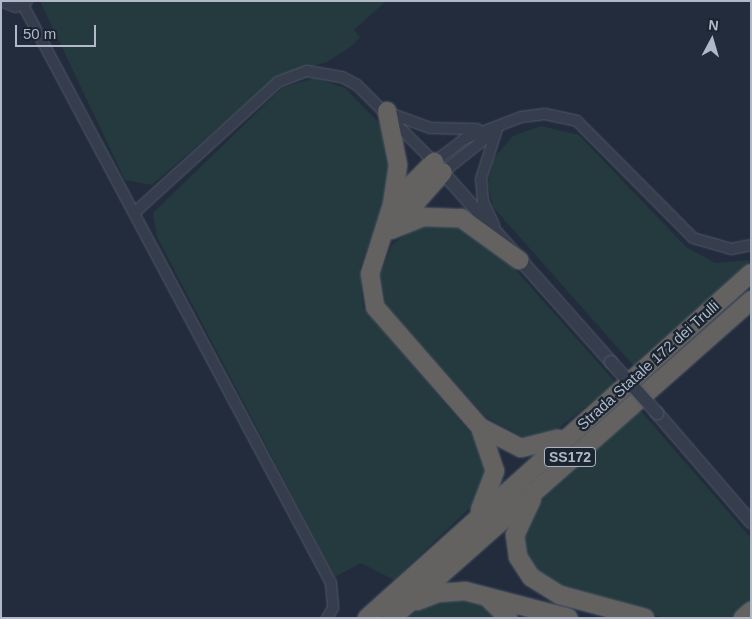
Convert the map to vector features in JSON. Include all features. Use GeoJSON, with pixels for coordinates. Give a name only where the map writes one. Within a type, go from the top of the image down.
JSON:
{"type":"FeatureCollection","features":[{"type":"Feature","properties":{"kind":"highway"},"geometry":{"type":"LineString","coordinates":[[387,111],[398,166],[392,205],[370,274],[375,307],[480,427],[509,444],[534,448],[578,428]]}},
{"type":"Feature","properties":{"kind":"highway"},"geometry":{"type":"LineString","coordinates":[[392,205],[407,184],[438,167]]}},
{"type":"Feature","properties":{"kind":"highway"},"geometry":{"type":"LineString","coordinates":[[378,246],[438,167]]}},
{"type":"Feature","properties":{"kind":"highway"},"geometry":{"type":"LineString","coordinates":[[392,230],[431,216],[461,218],[519,260]]}},
{"type":"Feature","properties":{"kind":"highway","name":"Strada Statale 172 dei Trulli"},"geometry":{"type":"LineString","coordinates":[[367,618],[751,273]]}},
{"type":"Feature","properties":{"kind":"highway","name":"Strada Statale 172 dei Trulli"},"geometry":{"type":"LineString","coordinates":[[397,614],[551,474],[751,300]]}},
{"type":"Feature","properties":{"kind":"highway"},"geometry":{"type":"LineString","coordinates":[[470,527],[488,497],[495,471],[480,427]]}},
{"type":"Feature","properties":{"kind":"highway"},"geometry":{"type":"LineString","coordinates":[[551,474],[517,524],[516,545],[522,568],[560,595],[645,618]]}},
{"type":"Feature","properties":{"kind":"highway"},"geometry":{"type":"LineString","coordinates":[[397,614],[438,592],[481,593],[568,618]]}},
{"type":"Feature","properties":{"kind":"highway"},"geometry":{"type":"LineString","coordinates":[[481,593],[500,605],[508,618]]}},
{"type":"Feature","properties":{"kind":"highway"},"geometry":{"type":"LineString","coordinates":[[743,618],[751,611]]}},
{"type":"Feature","properties":{"kind":"street"},"geometry":{"type":"LineString","coordinates":[[2,2],[12,7],[25,3],[134,213],[331,583],[333,608],[328,618]]}},
{"type":"Feature","properties":{"kind":"street"},"geometry":{"type":"LineString","coordinates":[[134,213],[266,93],[291,76],[307,71],[342,76],[387,111],[747,512],[751,522]]}},
{"type":"Feature","properties":{"kind":"street"},"geometry":{"type":"LineString","coordinates":[[387,111],[412,123],[448,131],[498,126]]}},
{"type":"Feature","properties":{"kind":"street"},"geometry":{"type":"LineString","coordinates":[[438,167],[464,139],[498,126],[545,114],[577,121],[693,238],[731,249],[751,245]]}},
{"type":"Feature","properties":{"kind":"street"},"geometry":{"type":"LineString","coordinates":[[498,126],[483,168],[481,191],[506,245]]}},
{"type":"Feature","properties":{"kind":"green space"},"geometry":{"type":"Polygon","coordinates":[[[40,1],[386,1],[354,30],[360,37],[353,45],[327,62],[277,76],[152,185],[125,180],[40,1]]]}},
{"type":"Feature","properties":{"kind":"green space"},"geometry":{"type":"Polygon","coordinates":[[[314,78],[345,88],[380,124],[392,157],[384,202],[360,268],[363,308],[484,449],[487,476],[475,503],[394,580],[361,563],[335,577],[157,237],[153,213],[282,88],[314,78]]]}},
{"type":"Feature","properties":{"kind":"green space"},"geometry":{"type":"Polygon","coordinates":[[[541,126],[579,135],[686,247],[715,263],[751,260],[633,365],[493,207],[488,184],[494,158],[513,136],[541,126]]]}},
{"type":"Feature","properties":{"kind":"green space"},"geometry":{"type":"Polygon","coordinates":[[[450,220],[490,241],[616,383],[555,431],[525,438],[486,417],[386,305],[380,275],[392,245],[414,227],[450,220]]]}},
{"type":"Feature","properties":{"kind":"green space"},"geometry":{"type":"Polygon","coordinates":[[[639,409],[751,538],[751,603],[734,618],[665,618],[559,589],[543,582],[521,549],[520,537],[536,504],[639,409]]]}},
{"type":"Feature","properties":{"kind":"green space"},"geometry":{"type":"Polygon","coordinates":[[[446,596],[484,602],[500,618],[408,618],[423,604],[446,596]]]}}]}
